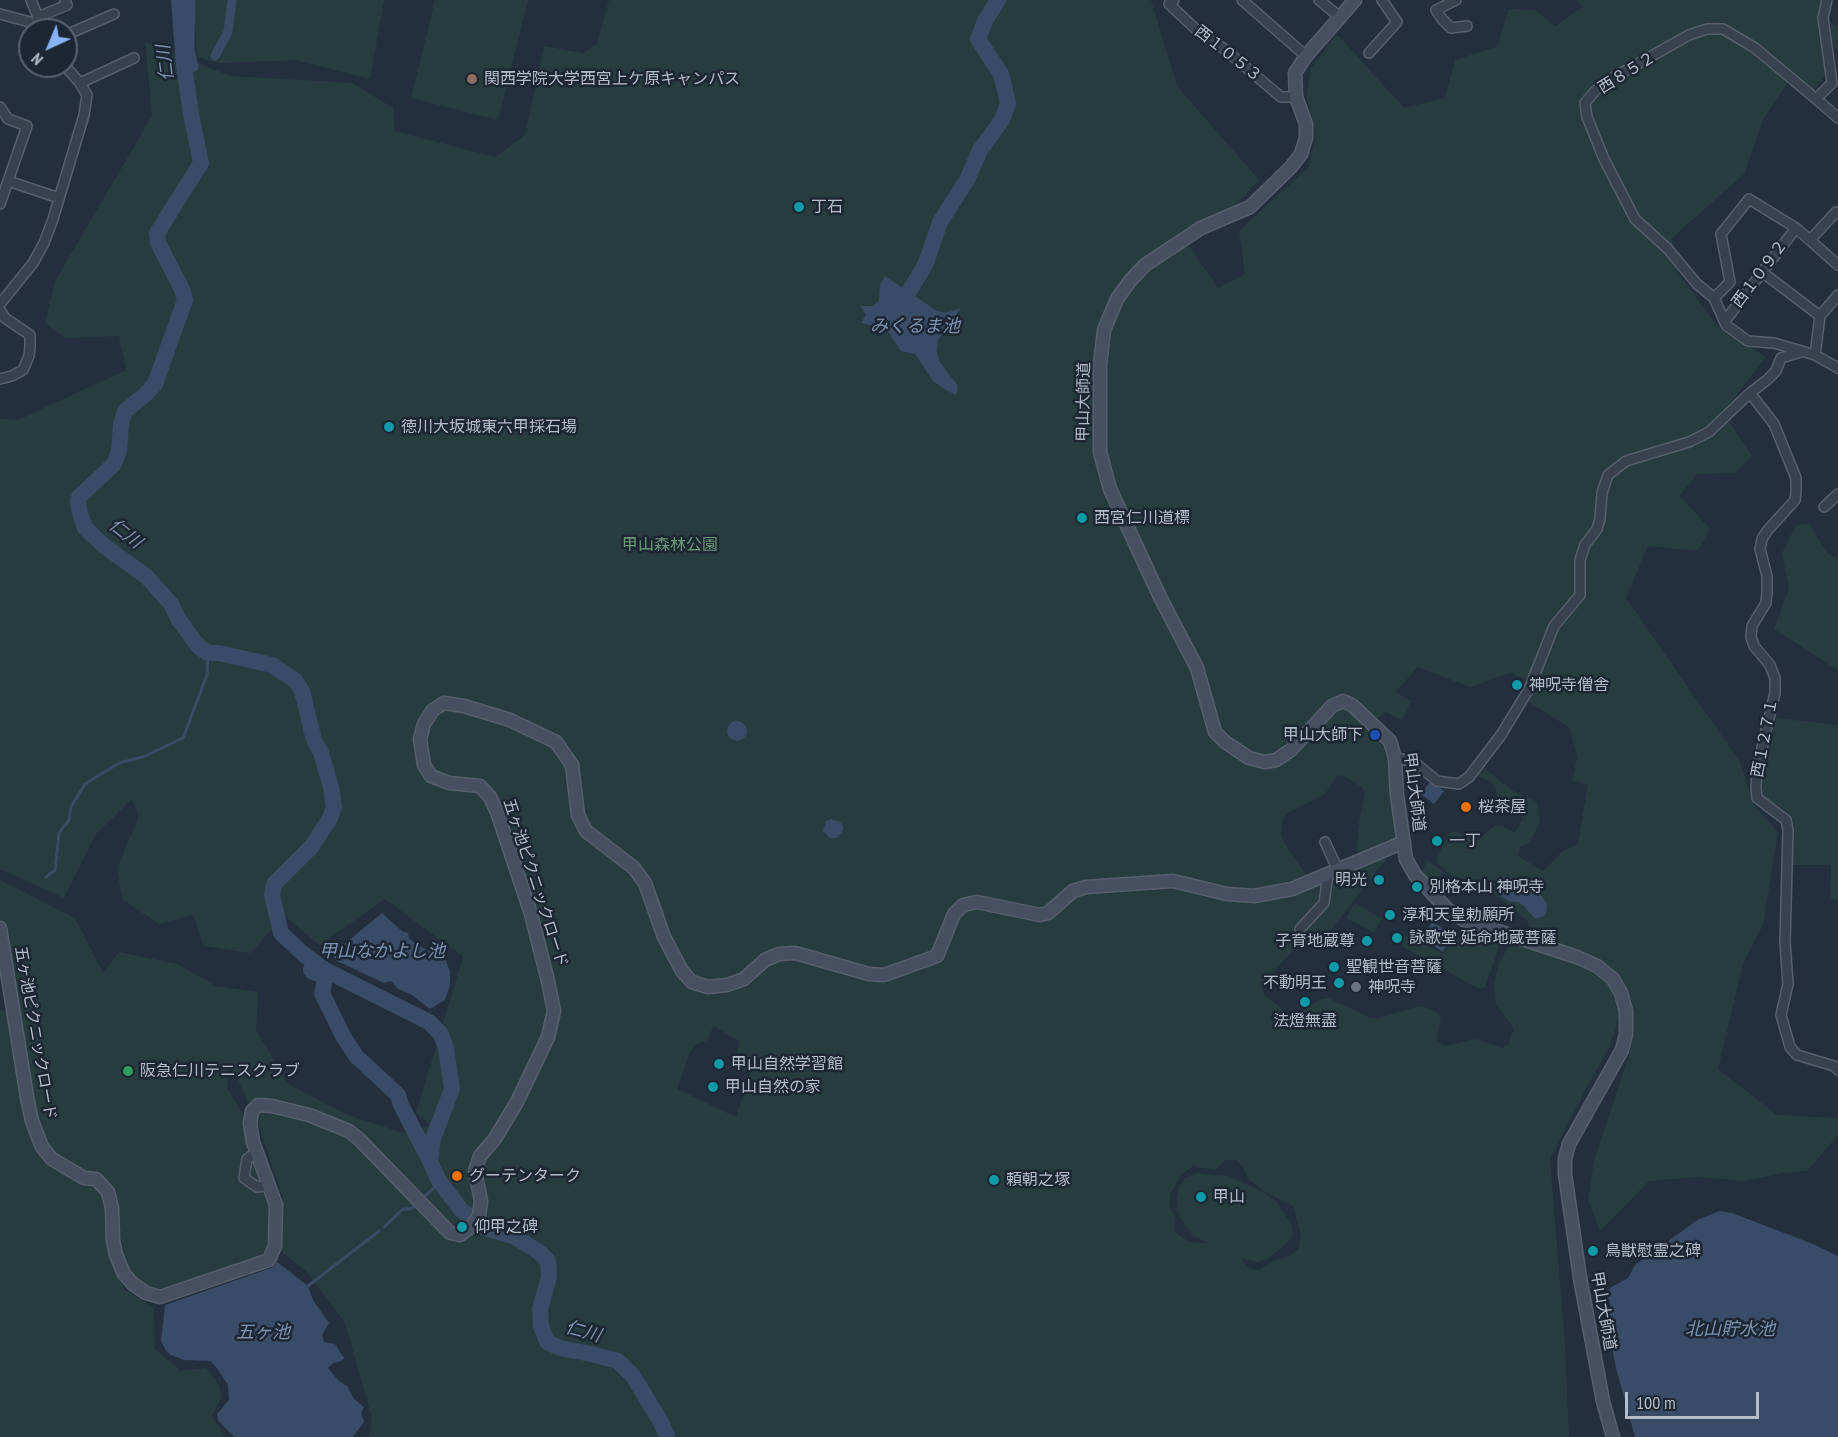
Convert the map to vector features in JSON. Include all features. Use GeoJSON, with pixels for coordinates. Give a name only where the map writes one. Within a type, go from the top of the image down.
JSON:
{"type":"FeatureCollection","features":[{"type":"Feature","properties":{"kind":"street"},"geometry":{"type":"LineString","coordinates":[[31,0],[38,18]]}},
{"type":"Feature","properties":{"kind":"street"},"geometry":{"type":"LineString","coordinates":[[49,18],[67,4],[65,0]]}},
{"type":"Feature","properties":{"kind":"street","name":"西１０５３"},"geometry":{"type":"LineString","coordinates":[[1174,0],[1169,4],[1202,35],[1223,48],[1281,97],[1296,97]]}},
{"type":"Feature","properties":{"kind":"street"},"geometry":{"type":"LineString","coordinates":[[1242,0],[1306,56]]}},
{"type":"Feature","properties":{"kind":"street"},"geometry":{"type":"LineString","coordinates":[[1319,0],[1342,14]]}},
{"type":"Feature","properties":{"kind":"street"},"geometry":{"type":"LineString","coordinates":[[1329,0],[1342,14]]}},
{"type":"Feature","properties":{"kind":"street","name":"甲山大師道"},"geometry":{"type":"LineString","coordinates":[[1355,0],[1306,56],[1295,73],[1296,97],[1306,124],[1306,138],[1301,154],[1291,167],[1250,207],[1201,228],[1145,265],[1117,299],[1104,330],[1101,356],[1100,452],[1110,489],[1160,597],[1197,668],[1215,732],[1225,742],[1249,758],[1265,762],[1276,760],[1291,750],[1332,706],[1343,701],[1352,705],[1390,741],[1395,758],[1406,859],[1415,875],[1447,909],[1464,920],[1577,957],[1597,966],[1613,979],[1621,993],[1626,1011],[1626,1035],[1622,1050],[1569,1144],[1565,1159],[1580,1278],[1603,1401],[1613,1437]]}},
{"type":"Feature","properties":{"kind":"street"},"geometry":{"type":"LineString","coordinates":[[1369,53],[1397,22],[1382,0]]}},
{"type":"Feature","properties":{"kind":"street"},"geometry":{"type":"LineString","coordinates":[[1456,0],[1436,10],[1451,28],[1467,26]]}},
{"type":"Feature","properties":{"kind":"street"},"geometry":{"type":"LineString","coordinates":[[1827,0],[1823,18],[1832,83],[1816,99],[1838,118]]}},
{"type":"Feature","properties":{"kind":"street"},"geometry":{"type":"LineString","coordinates":[[0,14],[18,18]]}},
{"type":"Feature","properties":{"kind":"street"},"geometry":{"type":"LineString","coordinates":[[78,30],[114,14]]}},
{"type":"Feature","properties":{"kind":"street","name":"西８５２"},"geometry":{"type":"LineString","coordinates":[[1816,99],[1755,48],[1723,29],[1707,29],[1689,35],[1607,81],[1585,103],[1587,117],[1604,159],[1635,219],[1668,249],[1697,284],[1714,298],[1726,325],[1748,341],[1774,343],[1815,355],[1838,368]]}},
{"type":"Feature","properties":{"kind":"street"},"geometry":{"type":"LineString","coordinates":[[80,83],[134,58]]}},
{"type":"Feature","properties":{"kind":"street"},"geometry":{"type":"LineString","coordinates":[[0,304],[38,253],[53,219],[84,115],[87,95],[75,78]]}},
{"type":"Feature","properties":{"kind":"street"},"geometry":{"type":"LineString","coordinates":[[0,107],[8,119],[27,126],[0,204]]}},
{"type":"Feature","properties":{"kind":"street"},"geometry":{"type":"LineString","coordinates":[[8,182],[58,198]]}},
{"type":"Feature","properties":{"kind":"street"},"geometry":{"type":"LineString","coordinates":[[1714,298],[1730,282],[1721,234],[1749,199],[1796,228],[1838,265]]}},
{"type":"Feature","properties":{"kind":"street"},"geometry":{"type":"LineString","coordinates":[[1810,240],[1836,212],[1838,214]]}},
{"type":"Feature","properties":{"kind":"street","name":"西１０９２"},"geometry":{"type":"LineString","coordinates":[[1725,321],[1796,228]]}},
{"type":"Feature","properties":{"kind":"street"},"geometry":{"type":"LineString","coordinates":[[1762,272],[1820,316]]}},
{"type":"Feature","properties":{"kind":"street"},"geometry":{"type":"LineString","coordinates":[[1815,355],[1820,316],[1838,295]]}},
{"type":"Feature","properties":{"kind":"street"},"geometry":{"type":"LineString","coordinates":[[0,310],[5,318],[30,335],[29,356],[23,370],[0,379]]}},
{"type":"Feature","properties":{"kind":"street"},"geometry":{"type":"LineString","coordinates":[[1395,758],[1413,761],[1437,781],[1459,784],[1469,777],[1501,735],[1529,689],[1554,626],[1580,595],[1580,560],[1600,519],[1602,493],[1608,475],[1626,461],[1689,442],[1708,432],[1776,371],[1781,358],[1801,352]]}},
{"type":"Feature","properties":{"kind":"street","name":"西１２７１"},"geometry":{"type":"LineString","coordinates":[[1750,393],[1774,424],[1796,478],[1795,500],[1762,539],[1760,549],[1767,576],[1766,603],[1752,626],[1751,637],[1754,646],[1770,665],[1775,678],[1775,693],[1757,769],[1755,787],[1757,798],[1786,820],[1788,830],[1785,942],[1788,984],[1781,1015],[1790,1047],[1797,1055],[1834,1066],[1838,1070]]}},
{"type":"Feature","properties":{"kind":"street"},"geometry":{"type":"LineString","coordinates":[[1824,507],[1838,494]]}},
{"type":"Feature","properties":{"kind":"street","name":"五ヶ池ピクニックロード"},"geometry":{"type":"LineString","coordinates":[[0,928],[32,1121],[42,1146],[52,1159],[84,1178],[96,1179],[108,1192],[112,1208],[113,1241],[124,1274],[146,1293],[160,1297],[269,1260],[275,1246],[276,1205],[249,1123],[252,1111],[258,1105],[272,1106],[327,1121],[350,1131],[450,1233],[460,1235],[471,1227],[479,1216],[481,1201],[475,1171],[480,1156],[494,1140],[517,1102],[548,1037],[554,1011],[531,914],[490,797],[480,786],[449,783],[432,776],[424,765],[420,739],[424,724],[433,710],[444,703],[464,706],[510,720],[556,742],[572,765],[578,815],[586,831],[634,868],[645,883],[664,937],[682,971],[692,982],[708,987],[727,986],[744,979],[765,960],[779,954],[795,953],[870,974],[884,975],[937,956],[954,914],[963,905],[976,902],[1040,915],[1048,913],[1073,891],[1086,887],[1173,881],[1227,894],[1254,896],[1292,889],[1404,842]]}},
{"type":"Feature","properties":{"kind":"street"},"geometry":{"type":"LineString","coordinates":[[1300,929],[1324,903],[1333,872],[1324,842]]}},
{"type":"Feature","properties":{"kind":"street"},"geometry":{"type":"LineString","coordinates":[[257,1152],[247,1159],[244,1178],[257,1187],[269,1186]]}},
{"type":"Feature","properties":{"kind":"green space"},"geometry":{"type":"Polygon","coordinates":[[[194,0],[384,0],[370,79],[296,60],[221,63],[197,57],[194,0]]]}},
{"type":"Feature","properties":{"kind":"green space"},"geometry":{"type":"Polygon","coordinates":[[[435,0],[528,0],[498,120],[411,98],[435,0]]]}},
{"type":"Feature","properties":{"kind":"green space","name":"甲山森林公園"},"geometry":{"type":"Polygon","coordinates":[[[609,0],[1151,0],[1177,86],[1259,180],[1238,203],[1181,234],[1218,288],[1245,274],[1239,231],[1309,167],[1316,133],[1307,98],[1310,69],[1337,34],[1404,108],[1445,98],[1455,60],[1497,47],[1509,9],[1535,10],[1555,26],[1583,7],[1577,0],[1823,0],[1818,29],[1825,76],[1811,93],[1792,76],[1763,120],[1744,174],[1672,238],[1675,269],[1718,327],[1766,357],[1723,413],[1752,456],[1735,473],[1697,474],[1680,496],[1710,529],[1698,551],[1648,546],[1626,598],[1740,762],[1753,804],[1778,832],[1763,925],[1743,964],[1718,1069],[1777,1115],[1838,1118],[1838,1135],[1807,1171],[1783,1173],[1745,1181],[1696,1177],[1649,1181],[1600,1231],[1588,1200],[1594,1160],[1631,1049],[1632,1005],[1627,992],[1619,978],[1536,937],[1532,934],[1528,921],[1480,883],[1450,875],[1437,862],[1437,857],[1449,834],[1454,831],[1478,840],[1494,826],[1501,825],[1515,833],[1523,818],[1498,798],[1495,785],[1478,776],[1484,768],[1513,791],[1537,802],[1540,823],[1528,844],[1520,846],[1518,856],[1543,871],[1563,851],[1578,844],[1588,784],[1572,781],[1577,758],[1570,728],[1526,700],[1537,684],[1510,673],[1470,687],[1418,667],[1395,692],[1411,701],[1402,720],[1386,712],[1364,728],[1386,745],[1389,754],[1399,833],[1361,852],[1357,851],[1358,829],[1365,793],[1362,787],[1338,775],[1325,794],[1287,813],[1283,819],[1281,832],[1284,843],[1310,881],[1387,855],[1388,857],[1323,940],[1297,946],[1261,985],[1264,995],[1290,1015],[1296,1014],[1321,999],[1328,998],[1371,1018],[1379,1018],[1419,1006],[1431,1009],[1441,1016],[1437,1041],[1444,1046],[1476,1039],[1502,1048],[1508,1045],[1514,1029],[1496,1004],[1494,983],[1499,965],[1510,942],[1514,941],[1579,965],[1601,977],[1613,990],[1620,1015],[1610,1046],[1550,1159],[1565,1344],[1569,1437],[369,1437],[372,1418],[345,1323],[307,1272],[282,1252],[283,1199],[258,1124],[230,1062],[227,1088],[245,1118],[251,1153],[269,1204],[270,1242],[263,1254],[169,1289],[150,1288],[130,1272],[119,1254],[114,1226],[107,1244],[124,1289],[154,1308],[155,1349],[181,1371],[206,1368],[218,1383],[222,1397],[212,1416],[225,1437],[0,1437],[0,1009],[17,1019],[0,916],[0,880],[75,918],[103,973],[119,952],[177,964],[216,986],[258,992],[256,1030],[288,1084],[350,1116],[404,1133],[431,1125],[416,1113],[463,957],[385,899],[319,945],[284,915],[251,953],[204,946],[193,915],[159,924],[122,899],[117,868],[139,816],[132,799],[96,834],[64,898],[0,869],[0,419],[18,420],[126,370],[119,336],[65,338],[45,323],[55,281],[152,116],[145,42],[230,76],[353,83],[393,108],[395,131],[495,157],[525,135],[544,46],[583,53],[597,44],[609,0]],[[714,1026],[706,1041],[696,1044],[689,1055],[677,1089],[736,1117],[750,1074],[734,1063],[739,1041],[714,1026]],[[1225,1160],[1215,1170],[1193,1166],[1181,1175],[1170,1195],[1170,1208],[1176,1218],[1174,1231],[1189,1242],[1208,1243],[1194,1236],[1178,1213],[1179,1188],[1184,1179],[1196,1173],[1228,1176],[1264,1192],[1276,1201],[1291,1223],[1293,1235],[1287,1243],[1267,1259],[1257,1262],[1240,1258],[1250,1269],[1259,1270],[1271,1262],[1291,1255],[1299,1248],[1301,1235],[1293,1206],[1265,1192],[1247,1178],[1244,1168],[1236,1160],[1225,1160]]]}},
{"type":"Feature","properties":{"kind":"green space"},"geometry":{"type":"Polygon","coordinates":[[[1830,22],[1838,26],[1838,51],[1833,45],[1830,22]]]}},
{"type":"Feature","properties":{"kind":"green space"},"geometry":{"type":"Polygon","coordinates":[[[1810,524],[1827,553],[1838,559],[1838,670],[1774,629],[1789,589],[1782,553],[1796,525],[1810,524]]]}},
{"type":"Feature","properties":{"kind":"green space"},"geometry":{"type":"Polygon","coordinates":[[[1776,718],[1838,725],[1838,900],[1830,899],[1831,865],[1793,865],[1789,813],[1764,797],[1762,784],[1776,718]]]}},
{"type":"Feature","properties":{"kind":"green space"},"geometry":{"type":"Polygon","coordinates":[[[1427,860],[1443,871],[1443,874],[1432,881],[1428,881],[1421,874],[1427,860]]]}},
{"type":"Feature","properties":{"kind":"green space"},"geometry":{"type":"Polygon","coordinates":[[[1355,903],[1382,919],[1374,933],[1346,918],[1355,903]]]}},
{"type":"Feature","properties":{"kind":"green space"},"geometry":{"type":"Polygon","coordinates":[[[1461,929],[1499,939],[1501,942],[1485,987],[1479,989],[1402,946],[1405,936],[1409,935],[1442,954],[1461,929]]]}},
{"type":"Feature","properties":{"kind":"water","name":"みくるま池"},"geometry":{"type":"Polygon","coordinates":[[[885,276],[937,311],[946,313],[961,308],[938,340],[937,351],[939,361],[958,386],[956,395],[933,381],[915,354],[901,351],[889,333],[882,328],[861,323],[866,315],[860,306],[873,306],[879,301],[880,285],[885,276]]]}},
{"type":"Feature","properties":{"kind":"water"},"geometry":{"type":"Polygon","coordinates":[[[737,721],[744,724],[747,731],[744,738],[737,741],[730,738],[727,731],[730,724],[737,721]]]}},
{"type":"Feature","properties":{"kind":"water"},"geometry":{"type":"Polygon","coordinates":[[[1431,781],[1444,791],[1434,804],[1421,794],[1431,781]]]}},
{"type":"Feature","properties":{"kind":"water"},"geometry":{"type":"Polygon","coordinates":[[[831,819],[840,822],[843,826],[843,831],[836,838],[830,838],[823,831],[826,821],[831,819]]]}},
{"type":"Feature","properties":{"kind":"water"},"geometry":{"type":"Polygon","coordinates":[[[1507,876],[1529,884],[1539,893],[1547,903],[1546,915],[1535,919],[1524,906],[1501,896],[1497,889],[1498,884],[1502,878],[1507,876]]]}},
{"type":"Feature","properties":{"kind":"water","name":"甲山なかよし池"},"geometry":{"type":"Polygon","coordinates":[[[382,913],[402,931],[408,933],[409,939],[428,951],[431,950],[444,956],[450,972],[450,985],[445,1000],[430,1009],[412,995],[398,989],[391,981],[384,983],[337,961],[332,954],[382,913]]]}},
{"type":"Feature","properties":{"kind":"water"},"geometry":{"type":"Polygon","coordinates":[[[1432,922],[1453,934],[1443,952],[1422,939],[1432,922]]]}},
{"type":"Feature","properties":{"kind":"water","name":"北山貯水池"},"geometry":{"type":"Polygon","coordinates":[[[1720,1211],[1732,1213],[1838,1256],[1838,1437],[1635,1437],[1616,1368],[1605,1312],[1611,1308],[1608,1295],[1610,1288],[1628,1278],[1635,1265],[1699,1219],[1720,1211]]]}},
{"type":"Feature","properties":{"kind":"water","name":"五ヶ池"},"geometry":{"type":"Polygon","coordinates":[[[277,1262],[308,1286],[313,1300],[329,1323],[322,1335],[324,1342],[335,1344],[344,1358],[328,1368],[338,1380],[347,1386],[354,1399],[364,1407],[361,1413],[364,1422],[353,1437],[234,1437],[218,1420],[217,1414],[229,1400],[228,1385],[217,1368],[210,1361],[184,1360],[171,1355],[161,1341],[165,1305],[274,1267],[277,1262]]]}},
{"type":"Feature","properties":{"kind":"waterway","name":"仁川"},"geometry":{"type":"LineString","coordinates":[[179,0],[184,65],[201,163],[157,233],[158,243],[182,289],[185,300],[155,384],[125,411],[121,424],[119,451],[114,464],[79,497],[79,510],[85,528],[103,545],[147,577],[171,604],[179,620],[199,647],[208,653],[219,653],[272,665],[296,681],[302,691],[314,740],[321,753],[334,807],[330,818],[312,846],[274,884],[272,895],[281,933],[325,970],[429,1022],[441,1034],[446,1048],[452,1089],[433,1139],[430,1161],[438,1179],[461,1210],[485,1228],[513,1236],[539,1252],[548,1261],[549,1277],[540,1309],[541,1326],[547,1342],[560,1348],[618,1361],[633,1376],[662,1424],[667,1437]]}},
{"type":"Feature","properties":{"kind":"waterway"},"geometry":{"type":"LineString","coordinates":[[191,0],[190,50],[194,67]]}},
{"type":"Feature","properties":{"kind":"waterway"},"geometry":{"type":"LineString","coordinates":[[215,56],[228,32],[232,0]]}},
{"type":"Feature","properties":{"kind":"waterway"},"geometry":{"type":"LineString","coordinates":[[909,292],[926,263],[940,222],[967,180],[980,150],[1002,120],[1008,103],[1001,74],[978,39],[985,21],[998,0]]}},
{"type":"Feature","properties":{"kind":"waterway"},"geometry":{"type":"LineString","coordinates":[[46,877],[55,870],[59,833],[69,820],[71,807],[85,784],[119,763],[143,757],[183,738],[207,675],[208,653]]}},
{"type":"Feature","properties":{"kind":"waterway","name":"仁川"},"geometry":{"type":"LineString","coordinates":[[311,970],[326,976],[322,993],[343,1036],[356,1056],[398,1095],[430,1161]]}},
{"type":"Feature","properties":{"kind":"waterway"},"geometry":{"type":"LineString","coordinates":[[423,1198],[437,1185],[438,1179]]}},
{"type":"Feature","properties":{"kind":"waterway"},"geometry":{"type":"LineString","coordinates":[[384,1227],[403,1209],[410,1209],[417,1205]]}},
{"type":"Feature","properties":{"kind":"waterway"},"geometry":{"type":"LineString","coordinates":[[308,1286],[379,1231]]}},
{"type":"Feature","properties":{"kind":"place","name":"関西学院大学西宮上ケ原キャンパス"},"geometry":{"type":"Point","coordinates":[472,79]}},
{"type":"Feature","properties":{"kind":"place","name":"丁石"},"geometry":{"type":"Point","coordinates":[799,207]}},
{"type":"Feature","properties":{"kind":"place","name":"徳川大坂城東六甲採石場"},"geometry":{"type":"Point","coordinates":[389,427]}},
{"type":"Feature","properties":{"kind":"place","name":"西宮仁川道標"},"geometry":{"type":"Point","coordinates":[1082,518]}},
{"type":"Feature","properties":{"kind":"place","name":"神呪寺僧舎"},"geometry":{"type":"Point","coordinates":[1517,685]}},
{"type":"Feature","properties":{"kind":"place","name":"甲山大師下"},"geometry":{"type":"Point","coordinates":[1375,735]}},
{"type":"Feature","properties":{"kind":"place","name":"桜茶屋"},"geometry":{"type":"Point","coordinates":[1466,807]}},
{"type":"Feature","properties":{"kind":"place","name":"一丁"},"geometry":{"type":"Point","coordinates":[1437,841]}},
{"type":"Feature","properties":{"kind":"place","name":"明光"},"geometry":{"type":"Point","coordinates":[1379,880]}},
{"type":"Feature","properties":{"kind":"place","name":"別格本山 神呪寺"},"geometry":{"type":"Point","coordinates":[1417,887]}},
{"type":"Feature","properties":{"kind":"place","name":"淳和天皇勅願所"},"geometry":{"type":"Point","coordinates":[1390,915]}},
{"type":"Feature","properties":{"kind":"place","name":"詠歌堂 延命地蔵菩薩"},"geometry":{"type":"Point","coordinates":[1397,938]}},
{"type":"Feature","properties":{"kind":"place","name":"子育地蔵尊"},"geometry":{"type":"Point","coordinates":[1367,941]}},
{"type":"Feature","properties":{"kind":"place","name":"聖観世音菩薩"},"geometry":{"type":"Point","coordinates":[1334,967]}},
{"type":"Feature","properties":{"kind":"place","name":"不動明王"},"geometry":{"type":"Point","coordinates":[1339,983]}},
{"type":"Feature","properties":{"kind":"place","name":"神呪寺"},"geometry":{"type":"Point","coordinates":[1356,987]}},
{"type":"Feature","properties":{"kind":"place","name":"法燈無盡"},"geometry":{"type":"Point","coordinates":[1305,1002]}},
{"type":"Feature","properties":{"kind":"place","name":"甲山自然学習館"},"geometry":{"type":"Point","coordinates":[719,1064]}},
{"type":"Feature","properties":{"kind":"place","name":"阪急仁川テニスクラブ"},"geometry":{"type":"Point","coordinates":[128,1071]}},
{"type":"Feature","properties":{"kind":"place","name":"甲山自然の家"},"geometry":{"type":"Point","coordinates":[713,1087]}},
{"type":"Feature","properties":{"kind":"place","name":"グーテンターク"},"geometry":{"type":"Point","coordinates":[457,1176]}},
{"type":"Feature","properties":{"kind":"place","name":"頼朝之塚"},"geometry":{"type":"Point","coordinates":[994,1180]}},
{"type":"Feature","properties":{"kind":"place","name":"甲山"},"geometry":{"type":"Point","coordinates":[1201,1197]}},
{"type":"Feature","properties":{"kind":"place","name":"仰甲之碑"},"geometry":{"type":"Point","coordinates":[462,1227]}},
{"type":"Feature","properties":{"kind":"place","name":"鳥獣慰霊之碑"},"geometry":{"type":"Point","coordinates":[1593,1251]}}]}
